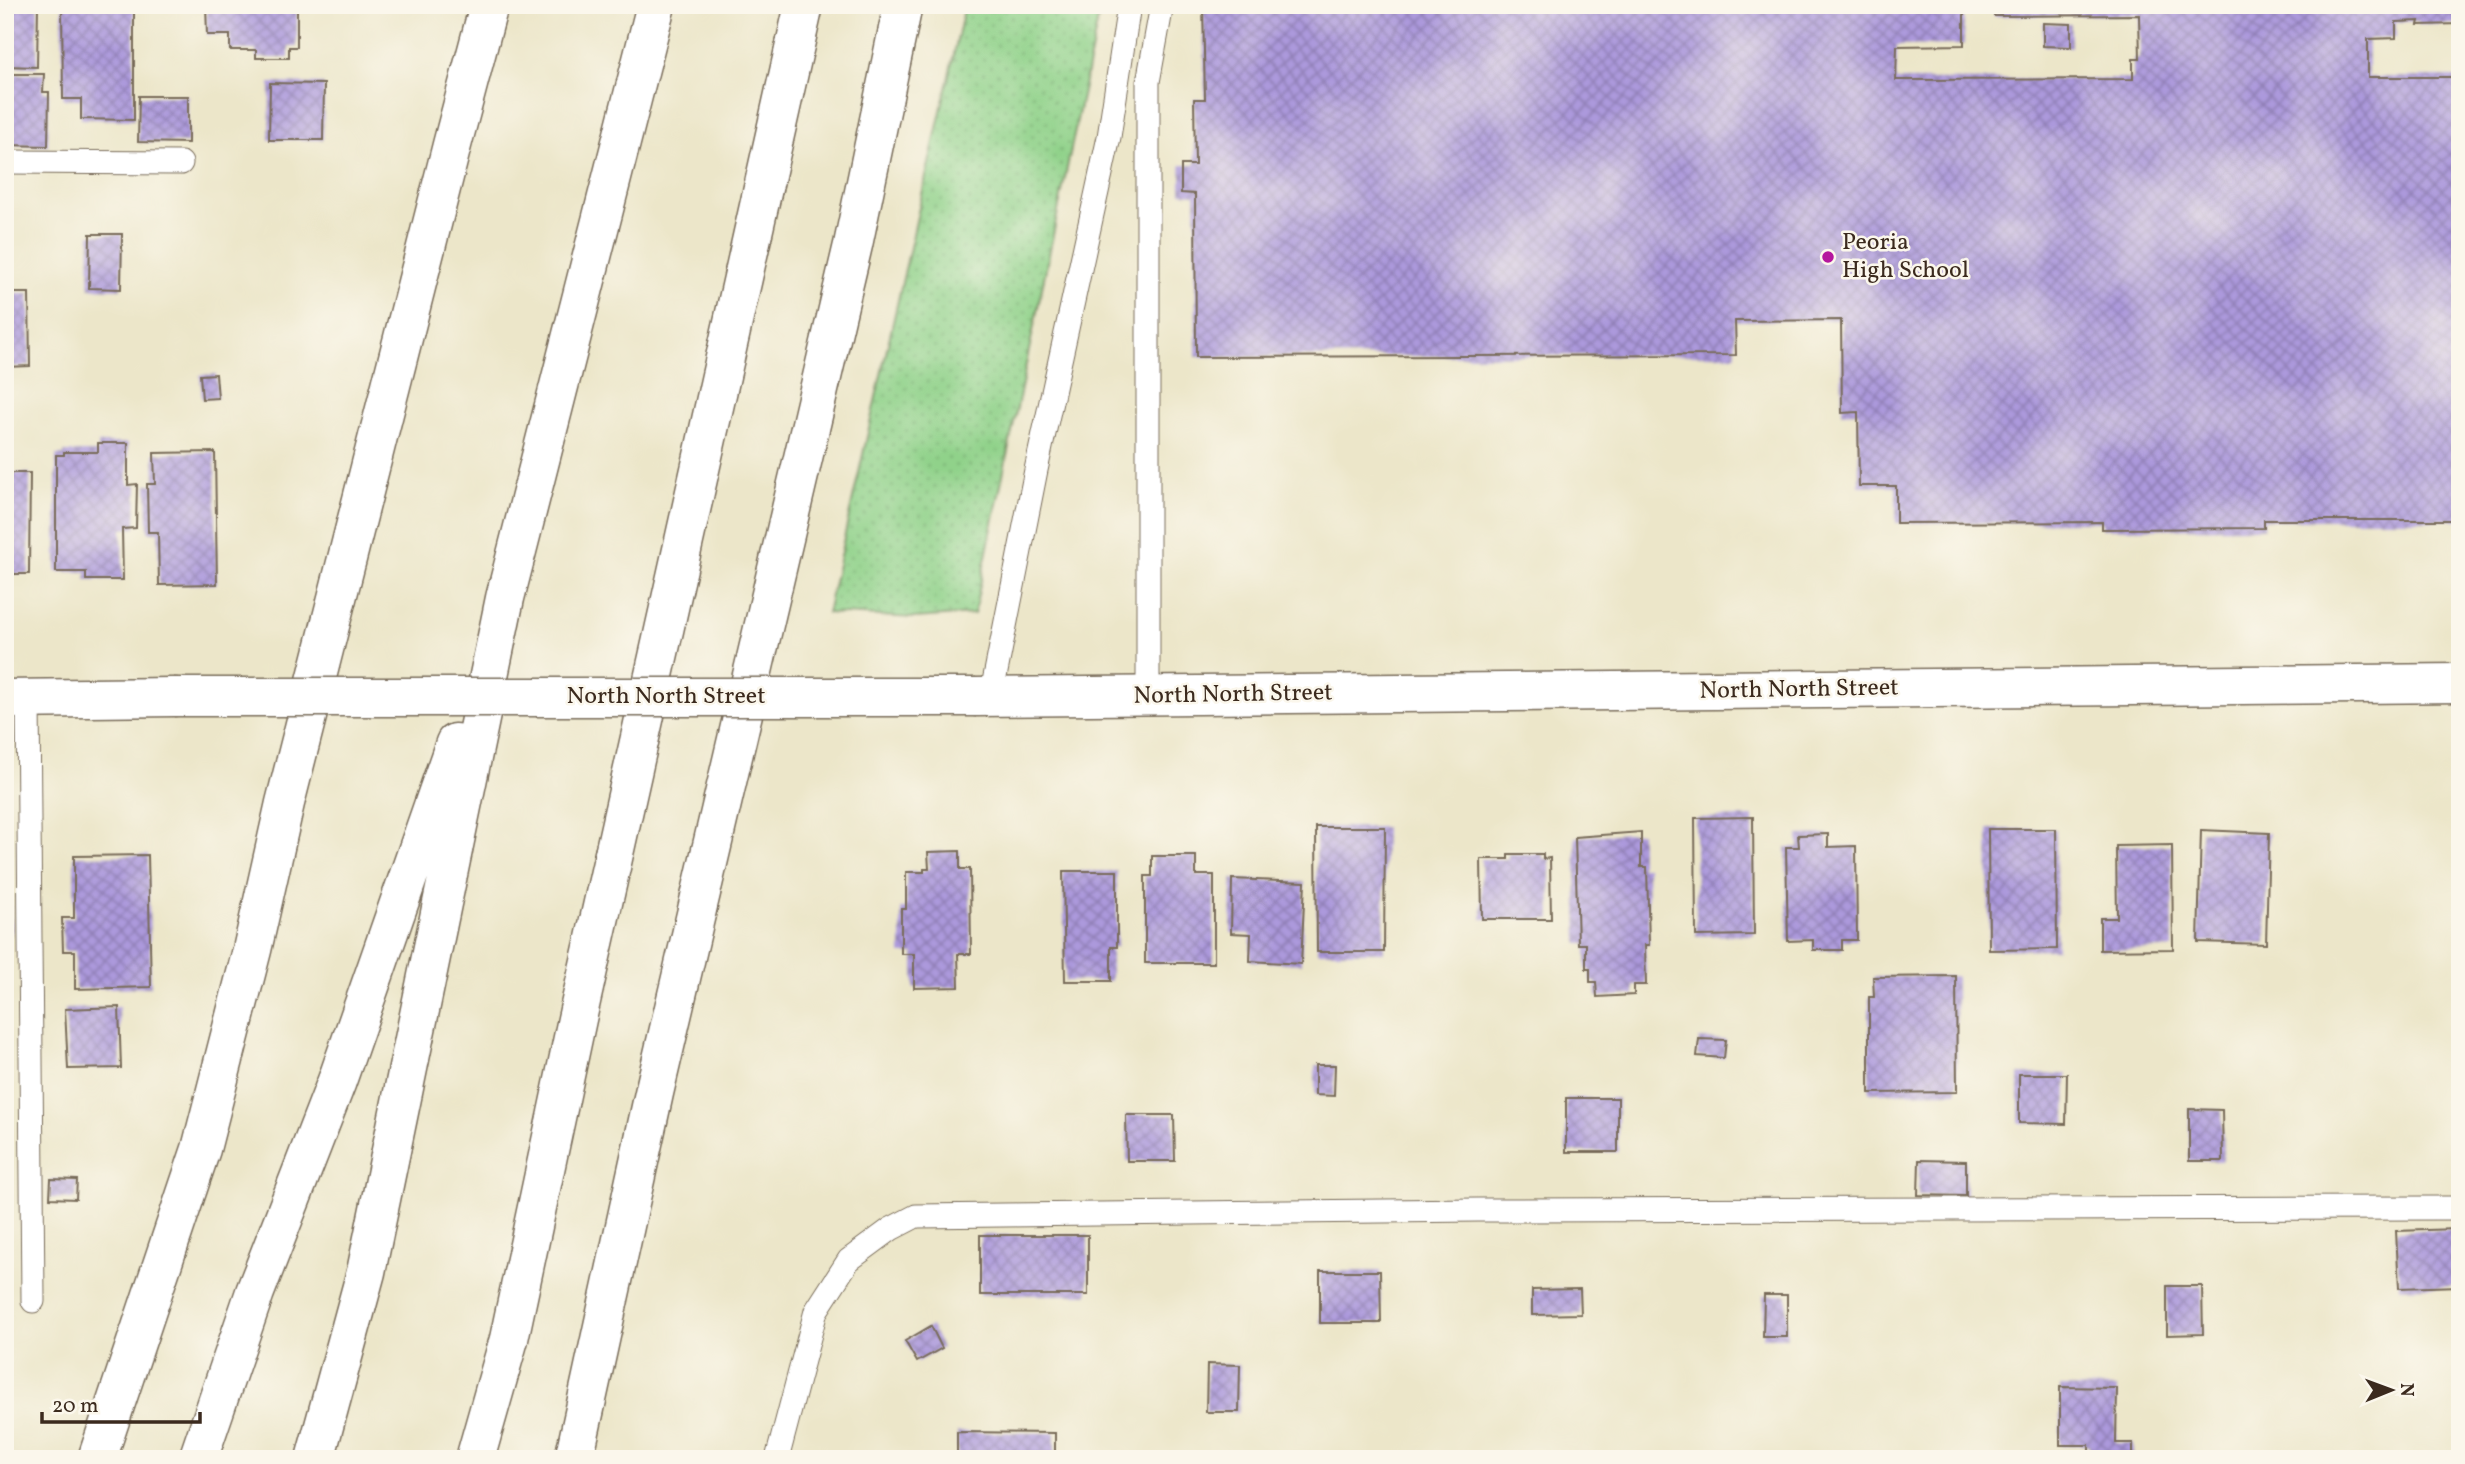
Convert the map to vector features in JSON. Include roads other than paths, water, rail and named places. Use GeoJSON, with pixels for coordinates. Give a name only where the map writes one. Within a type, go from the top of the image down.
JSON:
{"type":"FeatureCollection","features":[{"type":"Feature","properties":{"kind":"main road"},"geometry":{"type":"LineString","coordinates":[[97,1459],[201,1149],[252,950],[285,803],[489,5]]}},
{"type":"Feature","properties":{"kind":"main road"},"geometry":{"type":"LineString","coordinates":[[315,1459],[366,1272],[505,598],[656,5]]}},
{"type":"Feature","properties":{"kind":"main road"},"geometry":{"type":"LineString","coordinates":[[475,1459],[509,1339],[583,992],[804,5]]}},
{"type":"Feature","properties":{"kind":"main road"},"geometry":{"type":"LineString","coordinates":[[574,1459],[654,1093],[853,245],[903,5]]}},
{"type":"Feature","properties":{"kind":"main road"},"geometry":{"type":"LineString","coordinates":[[198,1459],[255,1292],[337,1081],[505,598]]}},
{"type":"Feature","properties":{"kind":"main road","name":"North North Street"},"geometry":{"type":"LineString","coordinates":[[17,699],[1148,696],[2460,683]]}},
{"type":"Feature","properties":{"kind":"lane"},"geometry":{"type":"LineString","coordinates":[[984,697],[1109,137],[1129,5]]}},
{"type":"Feature","properties":{"kind":"lane"},"geometry":{"type":"LineString","coordinates":[[1148,696],[1148,82],[1162,5]]}},
{"type":"Feature","properties":{"kind":"lane"},"geometry":{"type":"LineString","coordinates":[[5,162],[181,163]]}},
{"type":"Feature","properties":{"kind":"lane"},"geometry":{"type":"LineString","coordinates":[[17,699],[33,1301]]}},
{"type":"Feature","properties":{"kind":"lane"},"geometry":{"type":"LineString","coordinates":[[777,1459],[816,1311],[849,1260],[891,1229],[916,1216],[1507,1210],[2460,1208]]}},
{"type":"Feature","properties":{"kind":"place","name":"Peoria High School"},"geometry":{"type":"Point","coordinates":[1828,257]}}]}
